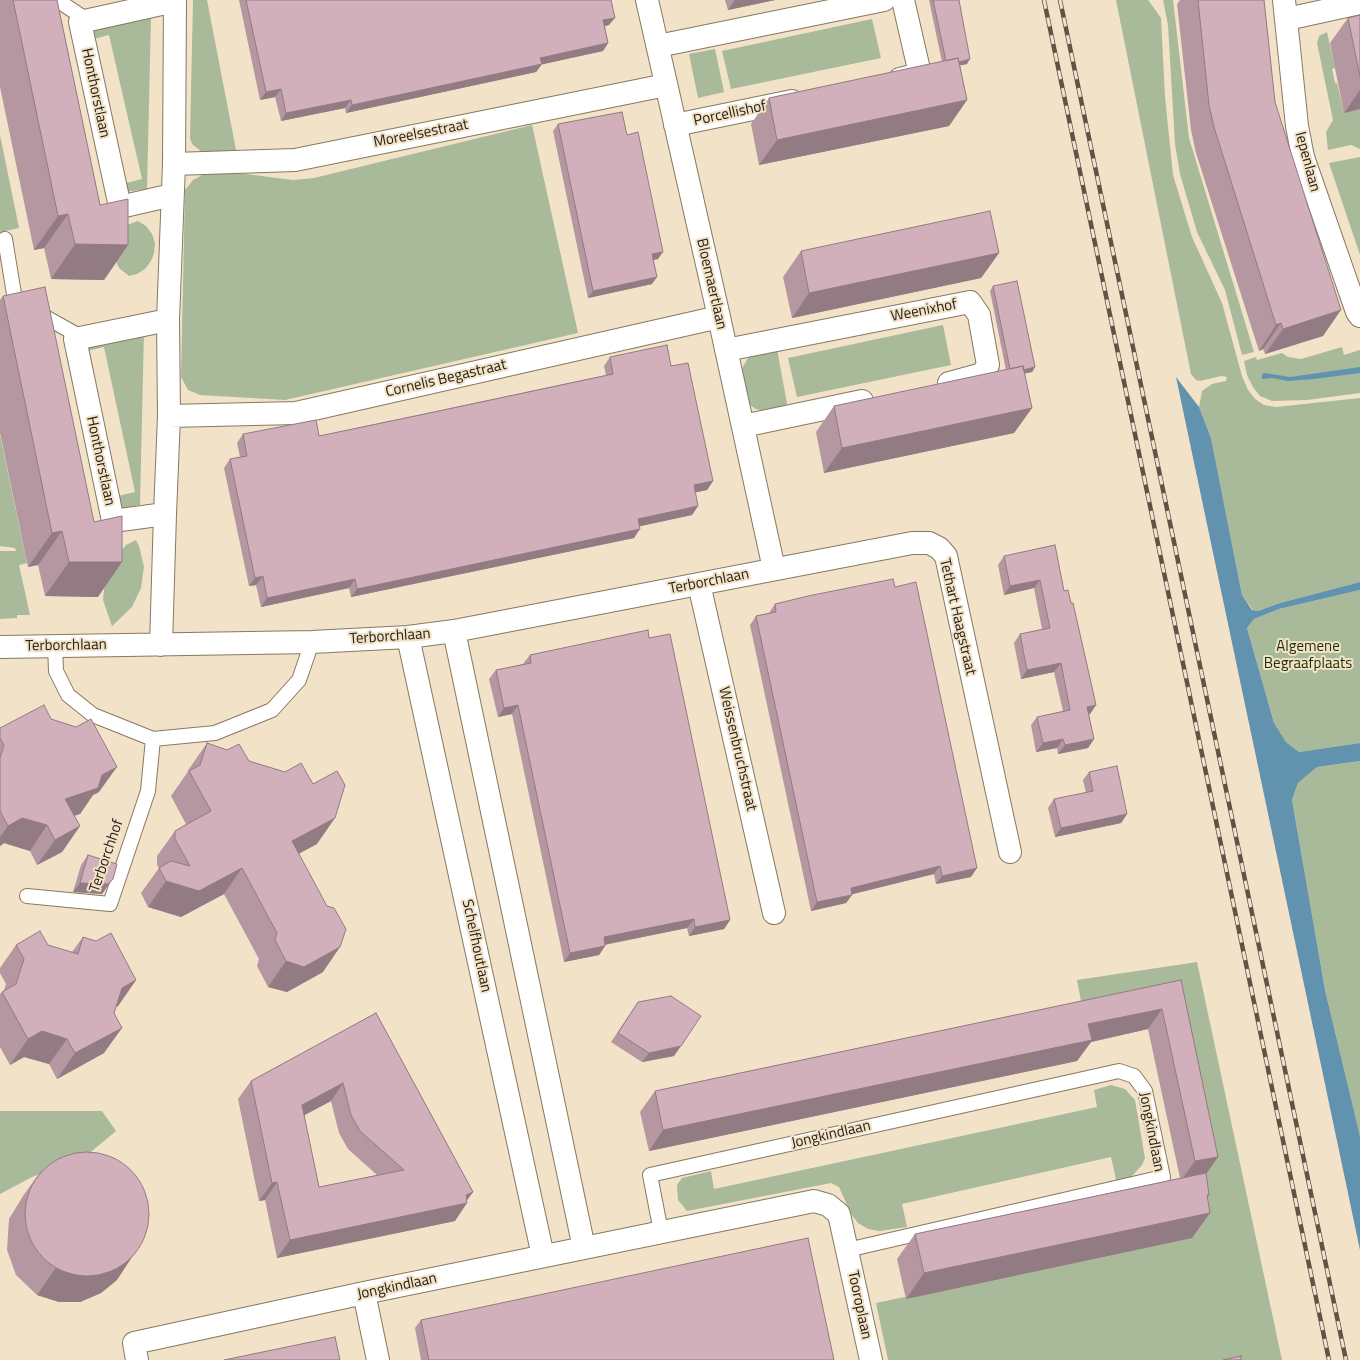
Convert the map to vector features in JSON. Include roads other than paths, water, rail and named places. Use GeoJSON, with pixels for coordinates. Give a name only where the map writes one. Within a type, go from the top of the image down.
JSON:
{"type":"FeatureCollection","features":[{"type":"Feature","properties":{"kind":"street","name":"Bloemaertlaan"},"geometry":{"type":"LineString","coordinates":[[647,0],[719,317],[774,569]]}},
{"type":"Feature","properties":{"kind":"street"},"geometry":{"type":"LineString","coordinates":[[658,46],[884,0]]}},
{"type":"Feature","properties":{"kind":"street"},"geometry":{"type":"LineString","coordinates":[[882,82],[920,74],[903,0]]}},
{"type":"Feature","properties":{"kind":"street"},"geometry":{"type":"LineString","coordinates":[[87,20],[175,1],[174,164],[168,320],[169,416],[161,645]]}},
{"type":"Feature","properties":{"kind":"street"},"geometry":{"type":"LineString","coordinates":[[1285,9],[1360,3]]}},
{"type":"Feature","properties":{"kind":"street","name":"Iepenlaan"},"geometry":{"type":"LineString","coordinates":[[1285,9],[1297,126],[1303,157],[1357,312],[1360,316]]}},
{"type":"Feature","properties":{"kind":"street","name":"Honthorstlaan"},"geometry":{"type":"LineString","coordinates":[[87,20],[80,22],[120,207],[172,195]]}},
{"type":"Feature","properties":{"kind":"street","name":"Moreelsestraat"},"geometry":{"type":"LineString","coordinates":[[174,164],[296,160],[666,85]]}},
{"type":"Feature","properties":{"kind":"street","name":"Porcellishof"},"geometry":{"type":"LineString","coordinates":[[675,125],[813,97]]}},
{"type":"Feature","properties":{"kind":"street","name":"Weenixhof"},"geometry":{"type":"LineString","coordinates":[[726,350],[970,302],[979,315],[988,365],[982,374],[972,378],[926,388]]}},
{"type":"Feature","properties":{"kind":"street","name":"Cornelis Begastraat"},"geometry":{"type":"LineString","coordinates":[[169,416],[296,413],[719,317]]}},
{"type":"Feature","properties":{"kind":"street"},"geometry":{"type":"LineString","coordinates":[[81,337],[168,320]]}},
{"type":"Feature","properties":{"kind":"street","name":"Honthorstlaan"},"geometry":{"type":"LineString","coordinates":[[81,337],[75,339],[113,521],[165,514]]}},
{"type":"Feature","properties":{"kind":"street"},"geometry":{"type":"LineString","coordinates":[[743,426],[880,397]]}},
{"type":"Feature","properties":{"kind":"street","name":"Tethart Haagstraat"},"geometry":{"type":"LineString","coordinates":[[774,569],[912,542],[929,543],[938,548],[946,556],[1010,852]]}},
{"type":"Feature","properties":{"kind":"street","name":"Terborchlaan"},"geometry":{"type":"LineString","coordinates":[[0,646],[312,642],[454,632],[774,569]]}},
{"type":"Feature","properties":{"kind":"street","name":"Weissenbruchstraat"},"geometry":{"type":"LineString","coordinates":[[699,584],[774,913]]}},
{"type":"Feature","properties":{"kind":"street"},"geometry":{"type":"LineString","coordinates":[[454,632],[584,1248]]}},
{"type":"Feature","properties":{"kind":"street","name":"Schelfhoutlaan"},"geometry":{"type":"LineString","coordinates":[[408,636],[543,1256]]}},
{"type":"Feature","properties":{"kind":"street","name":"Jongkindlaan"},"geometry":{"type":"LineString","coordinates":[[136,1351],[364,1293],[814,1201],[828,1204],[839,1214],[847,1250]]}},
{"type":"Feature","properties":{"kind":"street","name":"Tooroplaan"},"geometry":{"type":"LineString","coordinates":[[847,1250],[872,1360]]}},
{"type":"Feature","properties":{"kind":"street"},"geometry":{"type":"LineString","coordinates":[[364,1293],[378,1360]]}},
{"type":"Feature","properties":{"kind":"lane"},"geometry":{"type":"LineString","coordinates":[[57,0],[87,20]]}},
{"type":"Feature","properties":{"kind":"lane"},"geometry":{"type":"LineString","coordinates":[[5,239],[15,300],[81,337]]}},
{"type":"Feature","properties":{"kind":"lane"},"geometry":{"type":"LineString","coordinates":[[55,646],[56,671],[68,696],[92,715],[153,739],[215,733],[272,710],[299,680],[312,642]]}},
{"type":"Feature","properties":{"kind":"lane","name":"Terborchhof"},"geometry":{"type":"LineString","coordinates":[[27,896],[110,904],[148,791],[153,739]]}},
{"type":"Feature","properties":{"kind":"lane","name":"Jongkindlaan"},"geometry":{"type":"LineString","coordinates":[[661,1232],[650,1175],[1119,1071],[1134,1076],[1145,1091],[1163,1177],[847,1250]]}},
{"type":"Feature","properties":{"kind":"water"},"geometry":{"type":"Polygon","coordinates":[[[1360,367],[1360,373],[1314,379],[1288,381],[1272,378],[1262,379],[1262,374],[1265,373],[1290,377],[1360,367]]]}},
{"type":"Feature","properties":{"kind":"water"},"geometry":{"type":"Polygon","coordinates":[[[1176,377],[1199,407],[1211,438],[1242,595],[1252,610],[1258,611],[1280,603],[1360,582],[1360,590],[1279,609],[1254,619],[1247,628],[1274,723],[1286,742],[1299,752],[1360,743],[1360,761],[1317,767],[1298,783],[1292,800],[1325,990],[1360,1136],[1360,1250],[1176,377]]]}},
{"type":"Feature","properties":{"kind":"railway"},"geometry":{"type":"LineString","coordinates":[[1044,0],[1329,1360]]}},
{"type":"Feature","properties":{"kind":"railway"},"geometry":{"type":"LineString","coordinates":[[1060,0],[1346,1360]]}},
{"type":"Feature","properties":{"kind":"park label","name":"Algemene Begraafplaats"},"geometry":{"type":"Point","coordinates":[1308,656]}}]}
